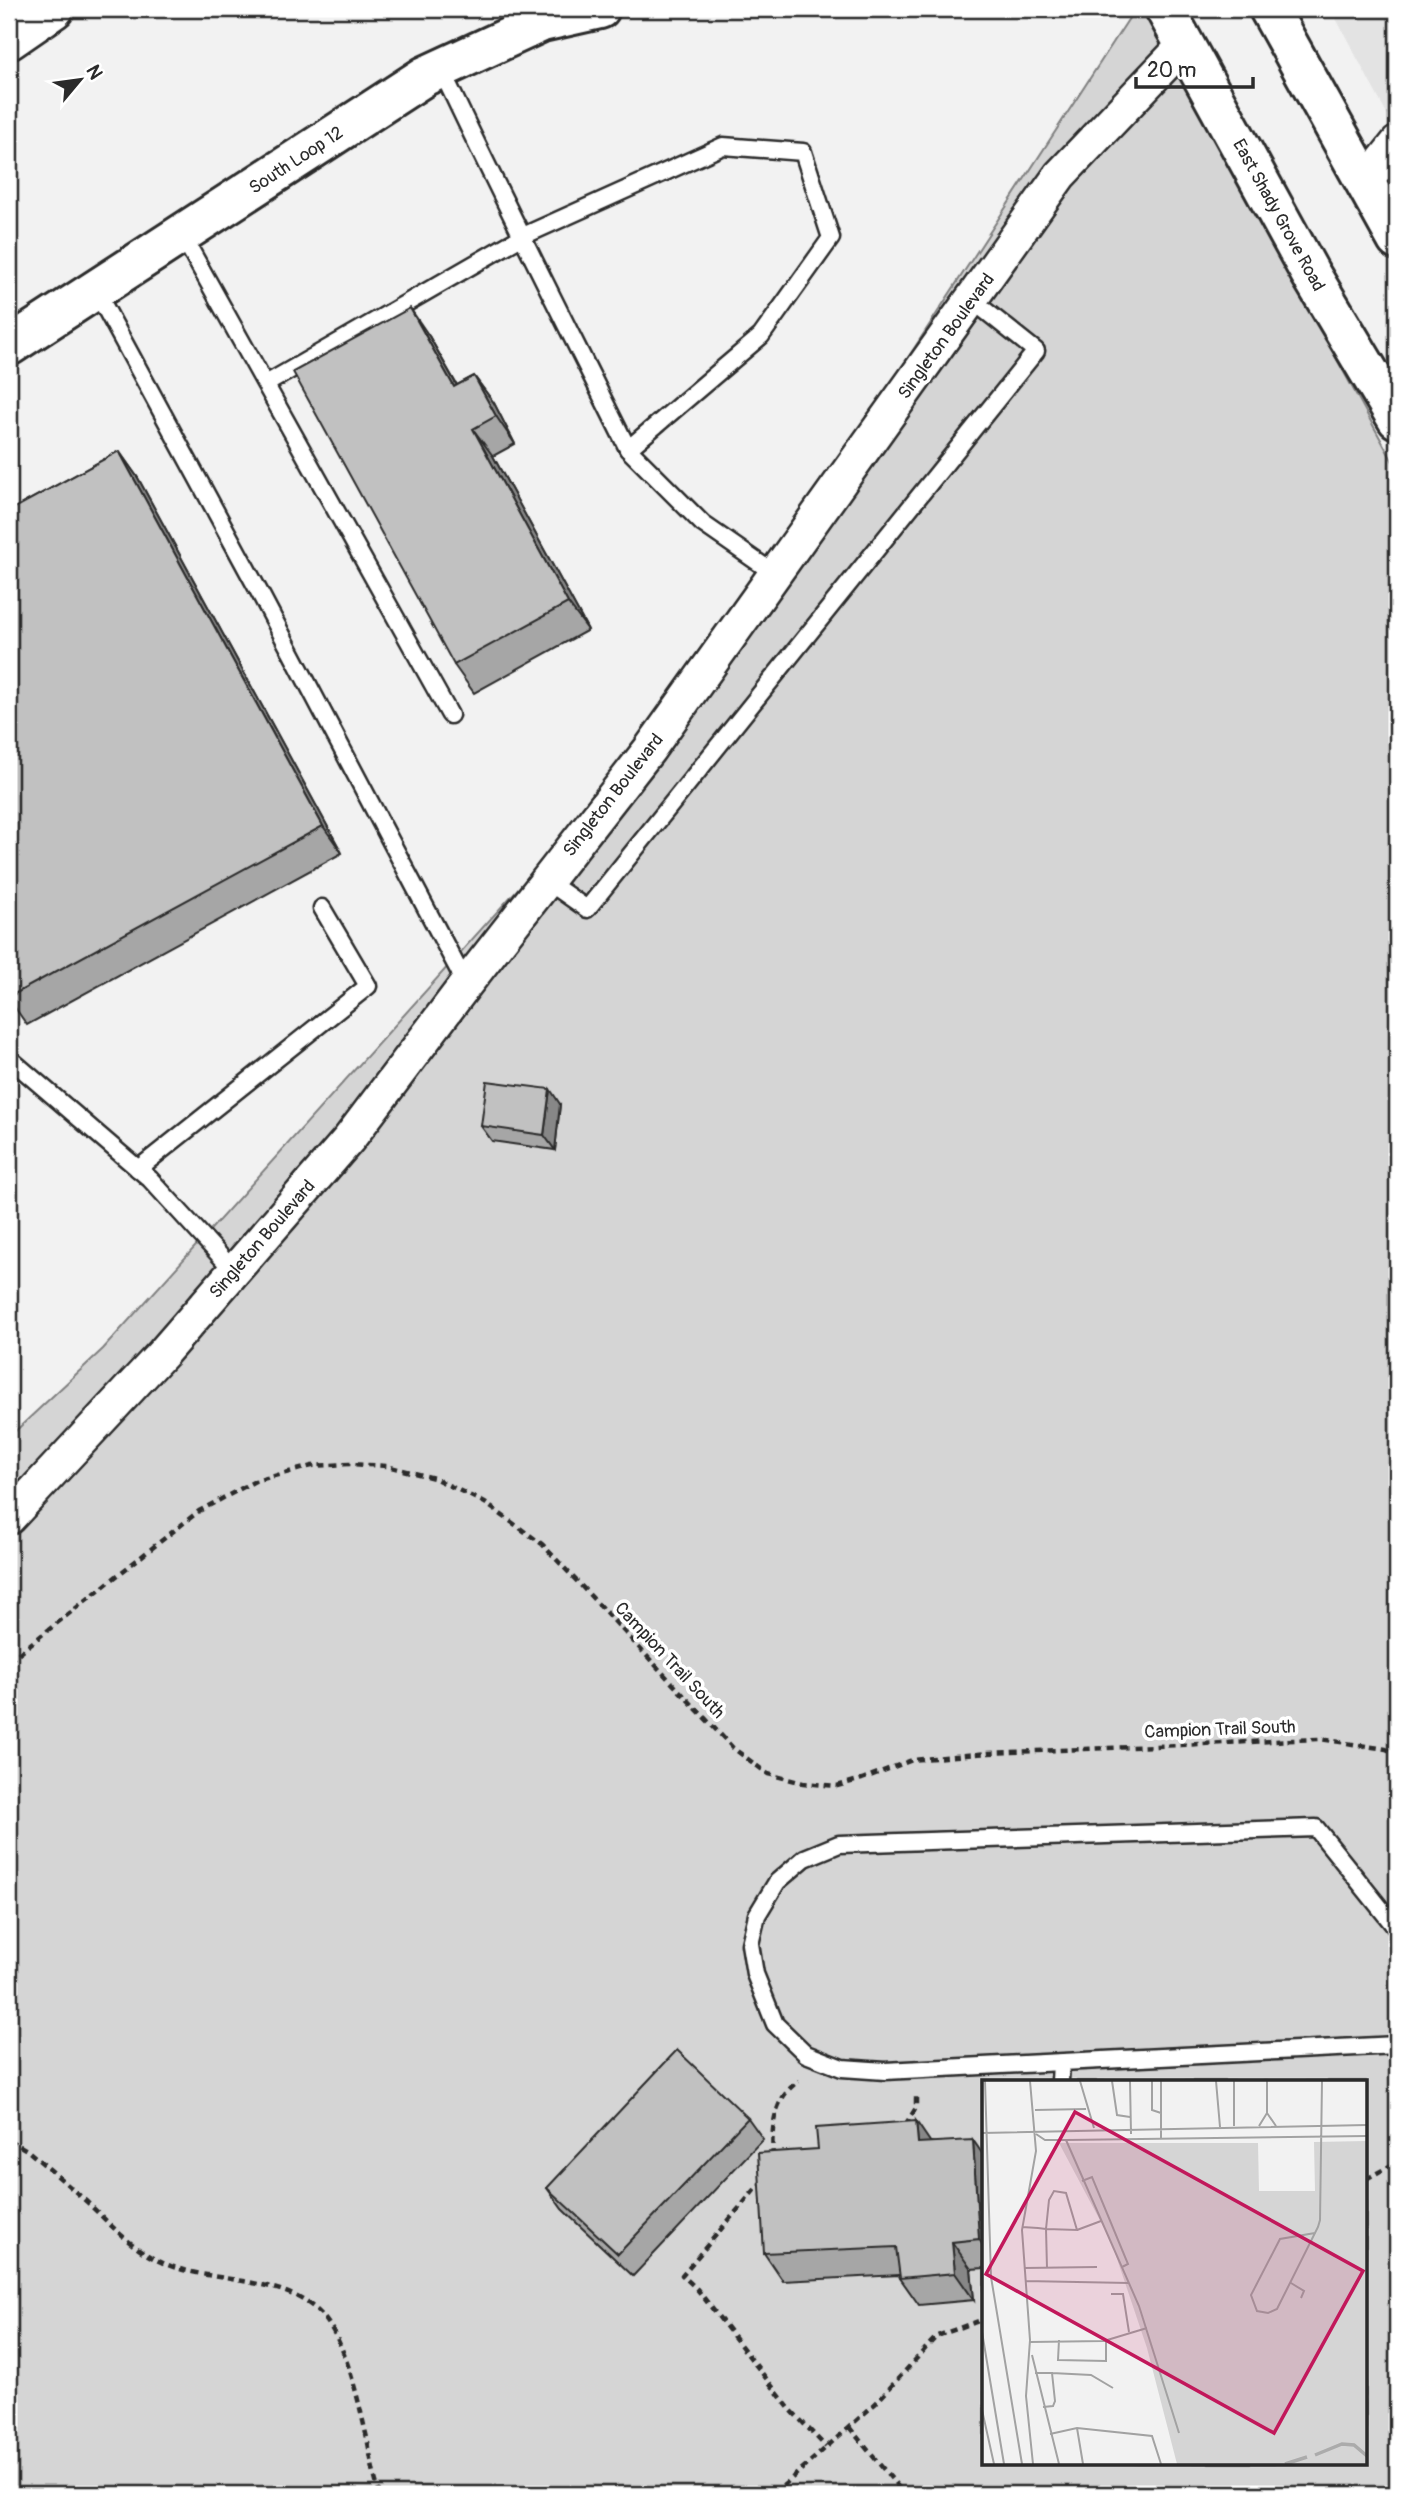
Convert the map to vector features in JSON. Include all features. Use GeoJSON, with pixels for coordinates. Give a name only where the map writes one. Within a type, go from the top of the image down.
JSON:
{"type":"FeatureCollection","features":[{"type":"Feature","properties":{"kind":"main road"},"geometry":{"type":"LineString","coordinates":[[9,40],[54,9]]}},
{"type":"Feature","properties":{"kind":"main road","name":"South Loop 12"},"geometry":{"type":"LineString","coordinates":[[9,346],[425,76],[542,22],[600,9]]}},
{"type":"Feature","properties":{"kind":"main road","name":"East Shady Grove Road"},"geometry":{"type":"LineString","coordinates":[[1165,9],[1310,273],[1397,419]]}},
{"type":"Feature","properties":{"kind":"main road"},"geometry":{"type":"LineString","coordinates":[[1269,9],[1397,240]]}},
{"type":"Feature","properties":{"kind":"street","name":"Singleton Boulevard"},"geometry":{"type":"LineString","coordinates":[[9,1518],[163,1353],[349,1139],[649,750],[1060,175],[1184,45]]}},
{"type":"Feature","properties":{"kind":"street"},"geometry":{"type":"LineString","coordinates":[[1365,183],[1397,144]]}},
{"type":"Feature","properties":{"kind":"lane"},"geometry":{"type":"LineString","coordinates":[[441,69],[493,180],[628,449],[704,524],[775,574]]}},
{"type":"Feature","properties":{"kind":"lane"},"geometry":{"type":"LineString","coordinates":[[266,384],[523,236],[723,146],[803,152],[831,238],[761,336],[628,449]]}},
{"type":"Feature","properties":{"kind":"lane"},"geometry":{"type":"LineString","coordinates":[[181,233],[450,715]]}},
{"type":"Feature","properties":{"kind":"lane"},"geometry":{"type":"LineString","coordinates":[[95,289],[262,597],[466,984]]}},
{"type":"Feature","properties":{"kind":"lane"},"geometry":{"type":"LineString","coordinates":[[547,880],[587,909],[1036,351],[972,300]]}},
{"type":"Feature","properties":{"kind":"lane"},"geometry":{"type":"LineString","coordinates":[[138,1168],[368,986],[322,908]]}},
{"type":"Feature","properties":{"kind":"lane"},"geometry":{"type":"LineString","coordinates":[[9,1058],[150,1179],[234,1271]]}},
{"type":"Feature","properties":{"kind":"lane"},"geometry":{"type":"LineString","coordinates":[[1397,1929],[1316,1828],[839,1844],[805,1858],[776,1882],[757,1915],[750,1944],[755,1974],[775,2024],[806,2054],[842,2068],[917,2070],[1397,2045]]}},
{"type":"Feature","properties":{"kind":"lane"},"geometry":{"type":"LineString","coordinates":[[1060,2080],[1061,2063]]}},
{"type":"Feature","properties":{"kind":"path","name":"Campion Trail South"},"geometry":{"type":"LineString","coordinates":[[9,1661],[199,1511],[256,1481],[312,1466],[387,1466],[435,1478],[485,1503],[542,1544],[733,1748],[768,1774],[803,1783],[837,1786],[912,1760],[1001,1752],[1320,1739],[1386,1749],[1397,1754]]}},
{"type":"Feature","properties":{"kind":"path"},"geometry":{"type":"LineString","coordinates":[[774,2168],[772,2134],[778,2103],[794,2085],[828,2063]]}},
{"type":"Feature","properties":{"kind":"path"},"geometry":{"type":"LineString","coordinates":[[897,2126],[904,2125],[916,2108],[917,2070]]}},
{"type":"Feature","properties":{"kind":"path"},"geometry":{"type":"LineString","coordinates":[[9,2140],[27,2150],[131,2244],[160,2262],[187,2271],[246,2281],[296,2297],[320,2314],[341,2345],[380,2494]]}},
{"type":"Feature","properties":{"kind":"path"},"geometry":{"type":"LineString","coordinates":[[1368,2178],[1397,2162]]}},
{"type":"Feature","properties":{"kind":"path"},"geometry":{"type":"LineString","coordinates":[[765,2178],[682,2275],[697,2289],[789,2408],[826,2446]]}},
{"type":"Feature","properties":{"kind":"path"},"geometry":{"type":"LineString","coordinates":[[774,2494],[876,2403],[937,2336],[982,2320]]}},
{"type":"Feature","properties":{"kind":"path"},"geometry":{"type":"LineString","coordinates":[[849,2427],[904,2494]]}},
{"type":"Feature","properties":{"kind":"shaded area"},"geometry":{"type":"Polygon","coordinates":[[[1135,9],[1145,9],[1397,469],[1397,2494],[9,2494],[9,1437],[103,1349],[678,711],[1135,9]]]}},
{"type":"Feature","properties":{"kind":"shaded area"},"geometry":{"type":"Polygon","coordinates":[[[1331,9],[1397,9],[1397,132],[1372,86],[1331,9]]]}},
{"type":"Feature","properties":{"kind":"building"},"geometry":{"type":"Polygon","coordinates":[[[410,308],[454,387],[474,376],[496,416],[473,429],[568,603],[454,665],[293,372],[410,308]]]}},
{"type":"Feature","properties":{"kind":"building"},"geometry":{"type":"Polygon","coordinates":[[[119,451],[323,826],[9,997],[9,511],[119,451]]]}},
{"type":"Feature","properties":{"kind":"building"},"geometry":{"type":"Polygon","coordinates":[[[487,1081],[550,1089],[544,1135],[481,1126],[487,1081]]]}},
{"type":"Feature","properties":{"kind":"building"},"geometry":{"type":"Polygon","coordinates":[[[677,2050],[748,2118],[618,2254],[547,2188],[677,2050]]]}},
{"type":"Feature","properties":{"kind":"building"},"geometry":{"type":"Polygon","coordinates":[[[916,2121],[918,2143],[973,2140],[979,2239],[952,2242],[955,2273],[900,2278],[896,2247],[764,2253],[758,2153],[818,2149],[816,2128],[916,2121]]]}}]}
